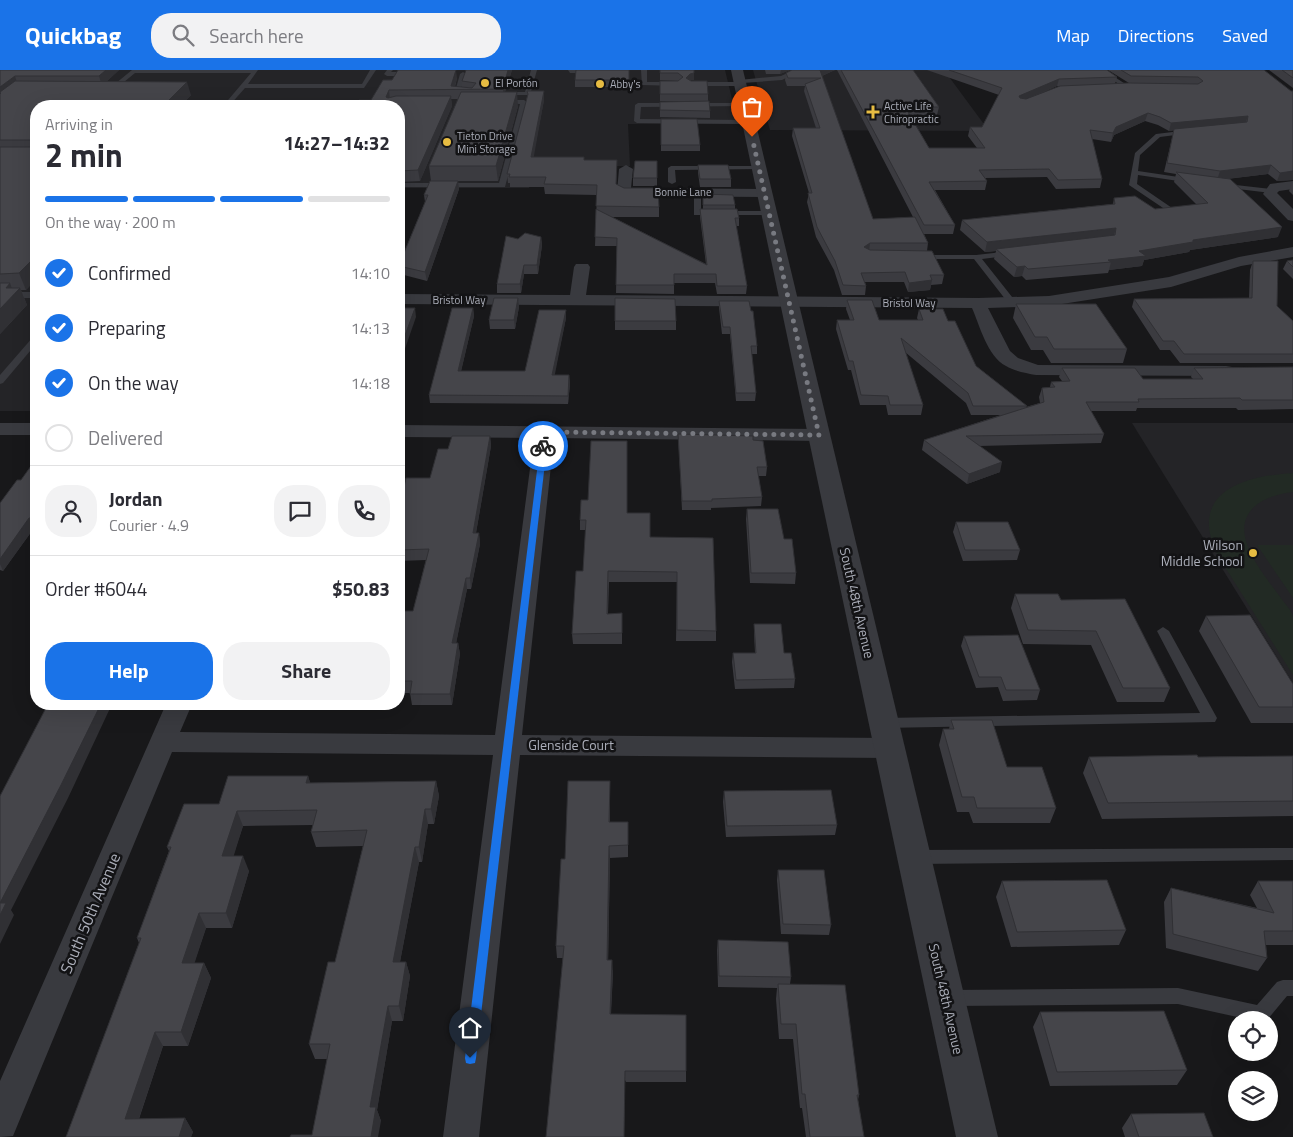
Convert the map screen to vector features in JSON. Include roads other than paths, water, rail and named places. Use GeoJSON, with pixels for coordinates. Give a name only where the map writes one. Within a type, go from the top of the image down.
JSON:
{"type":"FeatureCollection","features":[{"type":"Feature","properties":{"kind":"street","name":"South 48th Avenue"},"geometry":{"type":"LineString","coordinates":[[745,90],[764,191],[977,1137]]}},
{"type":"Feature","properties":{"kind":"street","name":"Bonnie Lane"},"geometry":{"type":"LineString","coordinates":[[626,169],[624,192],[764,191]]}},
{"type":"Feature","properties":{"kind":"street"},"geometry":{"type":"LineString","coordinates":[[1293,185],[1275,187],[1270,191],[1271,197],[1293,217]]}},
{"type":"Feature","properties":{"kind":"street","name":"Bristol Way"},"geometry":{"type":"LineString","coordinates":[[405,299],[978,304],[1049,300],[1171,282],[1239,262],[1293,252]]}},
{"type":"Feature","properties":{"kind":"street"},"geometry":{"type":"LineString","coordinates":[[577,300],[582,267]]}},
{"type":"Feature","properties":{"kind":"street"},"geometry":{"type":"LineString","coordinates":[[978,304],[1002,354],[1012,362],[1036,370],[1244,371]]}},
{"type":"Feature","properties":{"kind":"street"},"geometry":{"type":"LineString","coordinates":[[0,447],[7,429],[30,429]]}},
{"type":"Feature","properties":{"kind":"street"},"geometry":{"type":"LineString","coordinates":[[405,431],[819,435]]}},
{"type":"Feature","properties":{"kind":"street"},"geometry":{"type":"LineString","coordinates":[[461,1137],[545,432]]}},
{"type":"Feature","properties":{"kind":"street","name":"South 50th Avenue"},"geometry":{"type":"LineString","coordinates":[[0,1123],[176,710]]}},
{"type":"Feature","properties":{"kind":"street","name":"Glenside Court"},"geometry":{"type":"LineString","coordinates":[[163,742],[508,745],[886,735]]}},
{"type":"Feature","properties":{"kind":"lane"},"geometry":{"type":"LineString","coordinates":[[102,90],[111,90],[134,70],[257,71]]}},
{"type":"Feature","properties":{"kind":"lane"},"geometry":{"type":"LineString","coordinates":[[244,86],[364,86],[373,70]]}},
{"type":"Feature","properties":{"kind":"lane"},"geometry":{"type":"LineString","coordinates":[[510,94],[528,94],[534,70]]}},
{"type":"Feature","properties":{"kind":"lane"},"geometry":{"type":"LineString","coordinates":[[644,70],[644,84],[678,84]]}},
{"type":"Feature","properties":{"kind":"lane"},"geometry":{"type":"LineString","coordinates":[[768,72],[763,74],[745,90],[638,105],[637,121],[745,90],[782,78],[799,70]]}},
{"type":"Feature","properties":{"kind":"lane"},"geometry":{"type":"LineString","coordinates":[[1100,70],[1127,87]]}},
{"type":"Feature","properties":{"kind":"lane"},"geometry":{"type":"LineString","coordinates":[[231,100],[257,71]]}},
{"type":"Feature","properties":{"kind":"lane"},"geometry":{"type":"LineString","coordinates":[[570,71],[599,71]]}},
{"type":"Feature","properties":{"kind":"lane"},"geometry":{"type":"LineString","coordinates":[[383,80],[388,72],[416,74]]}},
{"type":"Feature","properties":{"kind":"lane"},"geometry":{"type":"LineString","coordinates":[[454,74],[465,72]]}},
{"type":"Feature","properties":{"kind":"lane"},"geometry":{"type":"LineString","coordinates":[[465,72],[456,94],[474,94]]}},
{"type":"Feature","properties":{"kind":"lane"},"geometry":{"type":"LineString","coordinates":[[691,84],[745,90]]}},
{"type":"Feature","properties":{"kind":"lane"},"geometry":{"type":"LineString","coordinates":[[1117,87],[1137,87]]}},
{"type":"Feature","properties":{"kind":"lane"},"geometry":{"type":"LineString","coordinates":[[405,185],[502,185],[524,102],[496,102]]}},
{"type":"Feature","properties":{"kind":"lane"},"geometry":{"type":"LineString","coordinates":[[1172,212],[1133,185],[1137,154],[1158,135],[1195,131]]}},
{"type":"Feature","properties":{"kind":"lane"},"geometry":{"type":"LineString","coordinates":[[672,182],[671,168],[764,191]]}},
{"type":"Feature","properties":{"kind":"lane"},"geometry":{"type":"LineString","coordinates":[[1134,173],[1202,182]]}},
{"type":"Feature","properties":{"kind":"lane"},"geometry":{"type":"LineString","coordinates":[[424,185],[428,177]]}},
{"type":"Feature","properties":{"kind":"lane"},"geometry":{"type":"LineString","coordinates":[[1212,183],[1270,191]]}},
{"type":"Feature","properties":{"kind":"lane"},"geometry":{"type":"LineString","coordinates":[[697,192],[697,213],[764,191]]}},
{"type":"Feature","properties":{"kind":"lane"},"geometry":{"type":"LineString","coordinates":[[908,256],[976,257],[1024,251]]}},
{"type":"Feature","properties":{"kind":"lane"},"geometry":{"type":"LineString","coordinates":[[976,257],[1012,302]]}},
{"type":"Feature","properties":{"kind":"lane"},"geometry":{"type":"LineString","coordinates":[[0,295],[30,295]]}},
{"type":"Feature","properties":{"kind":"lane"},"geometry":{"type":"LineString","coordinates":[[0,382],[30,346]]}},
{"type":"Feature","properties":{"kind":"lane"},"geometry":{"type":"LineString","coordinates":[[886,735],[1210,718],[1163,630]]}},
{"type":"Feature","properties":{"kind":"lane"},"geometry":{"type":"LineString","coordinates":[[914,857],[1293,854]]}},
{"type":"Feature","properties":{"kind":"lane"},"geometry":{"type":"LineString","coordinates":[[945,998],[1178,996],[1261,1014],[1284,988],[1293,988]]}},
{"type":"Feature","properties":{"kind":"place","name":"El Portón"},"geometry":{"type":"Point","coordinates":[485,83]}},
{"type":"Feature","properties":{"kind":"place","name":"Abby's"},"geometry":{"type":"Point","coordinates":[600,84]}},
{"type":"Feature","properties":{"kind":"place","name":"Active Life Chiropractic"},"geometry":{"type":"Point","coordinates":[873,112]}},
{"type":"Feature","properties":{"kind":"place","name":"Tieton Drive Mini Storage"},"geometry":{"type":"Point","coordinates":[447,142]}},
{"type":"Feature","properties":{"kind":"place","name":"Wilson Middle School"},"geometry":{"type":"Point","coordinates":[1253,553]}}]}
